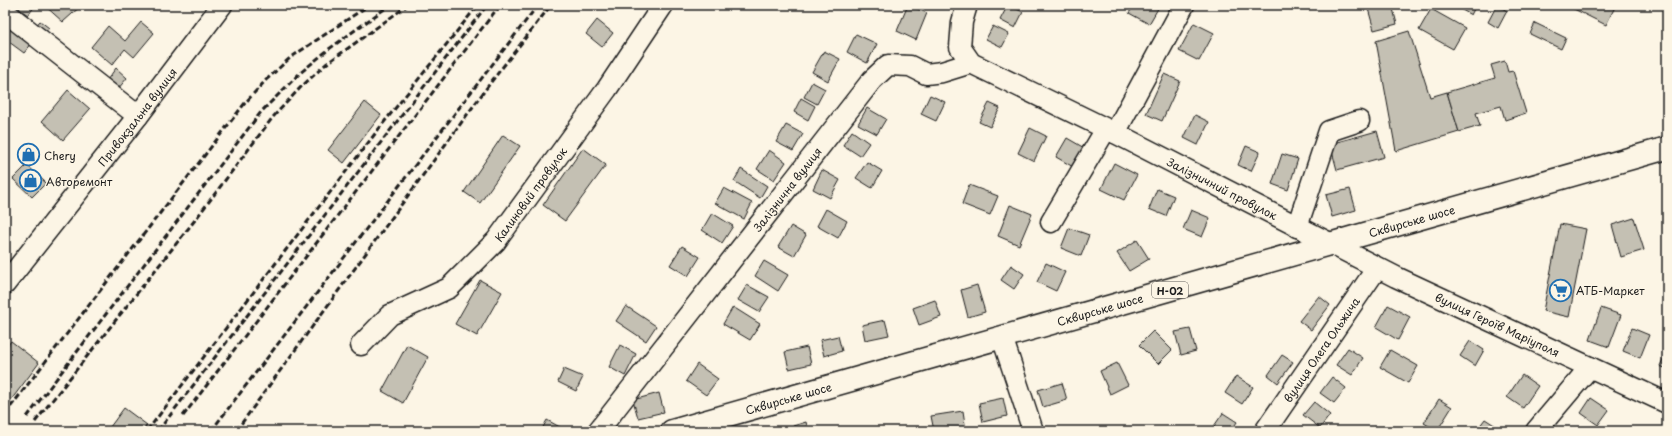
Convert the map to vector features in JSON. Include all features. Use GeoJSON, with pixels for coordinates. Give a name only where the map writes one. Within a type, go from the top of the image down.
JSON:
{"type":"FeatureCollection","features":[{"type":"Feature","properties":{"kind":"main road","name":"Сквирське шосе"},"geometry":{"type":"LineString","coordinates":[[672,431],[1667,148]]}},
{"type":"Feature","properties":{"kind":"street"},"geometry":{"type":"LineString","coordinates":[[8,5],[5,10],[138,116]]}},
{"type":"Feature","properties":{"kind":"street","name":"Привокзальна вулиця"},"geometry":{"type":"LineString","coordinates":[[5,284],[138,116],[222,5]]}},
{"type":"Feature","properties":{"kind":"street","name":"Калиновий провулок"},"geometry":{"type":"LineString","coordinates":[[361,345],[390,315],[449,288],[496,241],[607,89],[663,5]]}},
{"type":"Feature","properties":{"kind":"street"},"geometry":{"type":"LineString","coordinates":[[967,5],[962,22],[960,47],[971,63]]}},
{"type":"Feature","properties":{"kind":"street"},"geometry":{"type":"LineString","coordinates":[[1051,222],[1110,131],[1184,5]]}},
{"type":"Feature","properties":{"kind":"street","name":"Залізничний провулок"},"geometry":{"type":"LineString","coordinates":[[971,63],[1110,131],[1329,244]]}},
{"type":"Feature","properties":{"kind":"street","name":"Залізнична вулиця"},"geometry":{"type":"LineString","coordinates":[[598,431],[872,80],[888,65],[910,66],[926,74],[942,72],[971,63]]}},
{"type":"Feature","properties":{"kind":"street"},"geometry":{"type":"LineString","coordinates":[[1297,227],[1329,131],[1359,121]]}},
{"type":"Feature","properties":{"kind":"street","name":"вулиця Героїв Маріуполя"},"geometry":{"type":"LineString","coordinates":[[1329,244],[1667,403]]}},
{"type":"Feature","properties":{"kind":"street","name":"вулиця Олега Ольжича"},"geometry":{"type":"LineString","coordinates":[[1265,431],[1378,268]]}},
{"type":"Feature","properties":{"kind":"street"},"geometry":{"type":"LineString","coordinates":[[1002,338],[1033,431]]}},
{"type":"Feature","properties":{"kind":"street"},"geometry":{"type":"LineString","coordinates":[[1536,431],[1590,367]]}},
{"type":"Feature","properties":{"kind":"building"},"geometry":{"type":"Polygon","coordinates":[[[21,5],[36,5],[28,15],[19,9],[21,5]]]}},
{"type":"Feature","properties":{"kind":"building"},"geometry":{"type":"Polygon","coordinates":[[[44,5],[82,5],[63,22],[44,5]]]}},
{"type":"Feature","properties":{"kind":"building"},"geometry":{"type":"Polygon","coordinates":[[[908,5],[927,13],[916,40],[897,31],[908,5]]]}},
{"type":"Feature","properties":{"kind":"building"},"geometry":{"type":"Polygon","coordinates":[[[1008,5],[1023,12],[1015,28],[1000,20],[1008,5]]]}},
{"type":"Feature","properties":{"kind":"building"},"geometry":{"type":"Polygon","coordinates":[[[1134,5],[1160,5],[1149,24],[1129,13],[1134,5]]]}},
{"type":"Feature","properties":{"kind":"building"},"geometry":{"type":"Polygon","coordinates":[[[1367,5],[1392,5],[1397,24],[1374,30],[1367,5]]]}},
{"type":"Feature","properties":{"kind":"building"},"geometry":{"type":"Polygon","coordinates":[[[1453,5],[1476,5],[1471,15],[1453,5]]]}},
{"type":"Feature","properties":{"kind":"building"},"geometry":{"type":"Polygon","coordinates":[[[1497,5],[1507,11],[1498,28],[1488,22],[1497,5]]]}},
{"type":"Feature","properties":{"kind":"building"},"geometry":{"type":"Polygon","coordinates":[[[1566,5],[1616,5],[1606,25],[1566,5]]]}},
{"type":"Feature","properties":{"kind":"building"},"geometry":{"type":"Polygon","coordinates":[[[1431,9],[1465,28],[1453,49],[1419,30],[1431,9]]]}},
{"type":"Feature","properties":{"kind":"building"},"geometry":{"type":"Polygon","coordinates":[[[597,20],[613,33],[602,47],[586,34],[597,20]]]}},
{"type":"Feature","properties":{"kind":"building"},"geometry":{"type":"Polygon","coordinates":[[[5,21],[33,42],[24,53],[5,39],[5,21]]]}},
{"type":"Feature","properties":{"kind":"building"},"geometry":{"type":"Polygon","coordinates":[[[40,21],[49,28],[42,36],[33,29],[40,21]]]}},
{"type":"Feature","properties":{"kind":"building"},"geometry":{"type":"Polygon","coordinates":[[[141,22],[154,33],[134,57],[125,49],[112,65],[91,47],[108,26],[125,41],[141,22]]]}},
{"type":"Feature","properties":{"kind":"building"},"geometry":{"type":"Polygon","coordinates":[[[1194,23],[1214,33],[1199,61],[1179,51],[1194,23]]]}},
{"type":"Feature","properties":{"kind":"building"},"geometry":{"type":"Polygon","coordinates":[[[1535,23],[1566,38],[1561,49],[1530,34],[1535,23]]]}},
{"type":"Feature","properties":{"kind":"building"},"geometry":{"type":"Polygon","coordinates":[[[993,26],[1009,34],[1002,47],[986,39],[993,26]]]}},
{"type":"Feature","properties":{"kind":"building"},"geometry":{"type":"Polygon","coordinates":[[[1409,31],[1430,97],[1447,92],[1459,132],[1396,151],[1376,41],[1409,31]]]}},
{"type":"Feature","properties":{"kind":"building"},"geometry":{"type":"Polygon","coordinates":[[[856,34],[877,44],[867,63],[847,52],[856,34]]]}},
{"type":"Feature","properties":{"kind":"building"},"geometry":{"type":"Polygon","coordinates":[[[824,51],[840,59],[828,81],[812,72],[824,51]]]}},
{"type":"Feature","properties":{"kind":"building"},"geometry":{"type":"Polygon","coordinates":[[[1505,61],[1508,72],[1513,71],[1526,113],[1505,120],[1501,106],[1476,113],[1480,126],[1459,132],[1447,92],[1495,78],[1491,65],[1505,61]]]}},
{"type":"Feature","properties":{"kind":"building"},"geometry":{"type":"Polygon","coordinates":[[[116,68],[127,78],[118,89],[107,80],[116,68]]]}},
{"type":"Feature","properties":{"kind":"building"},"geometry":{"type":"Polygon","coordinates":[[[1164,74],[1180,81],[1162,121],[1146,114],[1164,74]]]}},
{"type":"Feature","properties":{"kind":"building"},"geometry":{"type":"Polygon","coordinates":[[[812,82],[825,89],[817,104],[804,97],[812,82]]]}},
{"type":"Feature","properties":{"kind":"building"},"geometry":{"type":"Polygon","coordinates":[[[68,90],[90,109],[63,140],[42,121],[68,90]]]}},
{"type":"Feature","properties":{"kind":"building"},"geometry":{"type":"Polygon","coordinates":[[[930,95],[945,102],[936,121],[921,114],[930,95]]]}},
{"type":"Feature","properties":{"kind":"building"},"geometry":{"type":"Polygon","coordinates":[[[801,98],[815,106],[808,120],[794,112],[801,98]]]}},
{"type":"Feature","properties":{"kind":"building"},"geometry":{"type":"Polygon","coordinates":[[[365,102],[381,115],[344,163],[328,150],[365,102]]]}},
{"type":"Feature","properties":{"kind":"building"},"geometry":{"type":"Polygon","coordinates":[[[989,103],[1000,108],[990,127],[979,122],[989,103]]]}},
{"type":"Feature","properties":{"kind":"building"},"geometry":{"type":"Polygon","coordinates":[[[867,108],[886,119],[877,134],[858,124],[867,108]]]}},
{"type":"Feature","properties":{"kind":"building"},"geometry":{"type":"Polygon","coordinates":[[[1195,115],[1209,122],[1198,145],[1184,138],[1195,115]]]}},
{"type":"Feature","properties":{"kind":"building"},"geometry":{"type":"Polygon","coordinates":[[[786,125],[803,134],[793,151],[776,142],[786,125]]]}},
{"type":"Feature","properties":{"kind":"building"},"geometry":{"type":"Polygon","coordinates":[[[1030,128],[1046,136],[1034,161],[1018,153],[1030,128]]]}},
{"type":"Feature","properties":{"kind":"building"},"geometry":{"type":"Polygon","coordinates":[[[852,131],[869,143],[860,156],[843,145],[852,131]]]}},
{"type":"Feature","properties":{"kind":"building"},"geometry":{"type":"Polygon","coordinates":[[[1377,131],[1384,157],[1337,170],[1330,144],[1377,131]]]}},
{"type":"Feature","properties":{"kind":"building"},"geometry":{"type":"Polygon","coordinates":[[[503,135],[520,146],[480,203],[464,192],[503,135]]]}},
{"type":"Feature","properties":{"kind":"building"},"geometry":{"type":"Polygon","coordinates":[[[1067,138],[1086,149],[1075,168],[1056,157],[1067,138]]]}},
{"type":"Feature","properties":{"kind":"building"},"geometry":{"type":"Polygon","coordinates":[[[1246,146],[1260,152],[1251,171],[1238,165],[1246,146]]]}},
{"type":"Feature","properties":{"kind":"building"},"geometry":{"type":"Polygon","coordinates":[[[583,148],[606,165],[565,221],[543,205],[583,148]]]}},
{"type":"Feature","properties":{"kind":"building"},"geometry":{"type":"Polygon","coordinates":[[[769,150],[786,162],[774,180],[757,169],[769,150]]]}},
{"type":"Feature","properties":{"kind":"building"},"geometry":{"type":"Polygon","coordinates":[[[1282,154],[1298,159],[1288,190],[1272,184],[1282,154]]]}},
{"type":"Feature","properties":{"kind":"building"},"geometry":{"type":"Polygon","coordinates":[[[867,162],[882,171],[872,188],[856,178],[867,162]]]}},
{"type":"Feature","properties":{"kind":"building"},"geometry":{"type":"Polygon","coordinates":[[[1114,163],[1137,175],[1124,200],[1101,189],[1114,163]]]}},
{"type":"Feature","properties":{"kind":"building","name":"Авторемонт"},"geometry":{"type":"Polygon","coordinates":[[[27,165],[46,183],[32,197],[13,179],[27,165]]]}},
{"type":"Feature","properties":{"kind":"building"},"geometry":{"type":"Polygon","coordinates":[[[741,169],[767,186],[760,198],[734,181],[741,169]]]}},
{"type":"Feature","properties":{"kind":"building"},"geometry":{"type":"Polygon","coordinates":[[[822,170],[840,180],[830,198],[813,189],[822,170]]]}},
{"type":"Feature","properties":{"kind":"building"},"geometry":{"type":"Polygon","coordinates":[[[969,185],[998,196],[990,215],[962,204],[969,185]]]}},
{"type":"Feature","properties":{"kind":"building"},"geometry":{"type":"Polygon","coordinates":[[[724,188],[752,203],[744,219],[715,203],[724,188]]]}},
{"type":"Feature","properties":{"kind":"building"},"geometry":{"type":"Polygon","coordinates":[[[1157,189],[1174,196],[1166,216],[1149,209],[1157,189]]]}},
{"type":"Feature","properties":{"kind":"building"},"geometry":{"type":"Polygon","coordinates":[[[1350,189],[1356,210],[1332,217],[1326,195],[1350,189]]]}},
{"type":"Feature","properties":{"kind":"building"},"geometry":{"type":"Polygon","coordinates":[[[1010,205],[1032,214],[1019,245],[998,236],[1010,205]]]}},
{"type":"Feature","properties":{"kind":"building"},"geometry":{"type":"Polygon","coordinates":[[[826,209],[847,221],[838,238],[817,226],[826,209]]]}},
{"type":"Feature","properties":{"kind":"building"},"geometry":{"type":"Polygon","coordinates":[[[1191,210],[1210,218],[1202,237],[1183,229],[1191,210]]]}},
{"type":"Feature","properties":{"kind":"building"},"geometry":{"type":"Polygon","coordinates":[[[712,213],[733,226],[722,243],[702,230],[712,213]]]}},
{"type":"Feature","properties":{"kind":"building"},"geometry":{"type":"Polygon","coordinates":[[[1634,218],[1644,250],[1621,257],[1612,225],[1634,218]]]}},
{"type":"Feature","properties":{"kind":"building","name":"АТБ-Маркет"},"geometry":{"type":"Polygon","coordinates":[[[1560,224],[1586,229],[1569,317],[1543,311],[1560,224]]]}},
{"type":"Feature","properties":{"kind":"building"},"geometry":{"type":"Polygon","coordinates":[[[791,226],[806,235],[794,256],[778,247],[791,226]]]}},
{"type":"Feature","properties":{"kind":"building"},"geometry":{"type":"Polygon","coordinates":[[[1069,228],[1089,235],[1081,256],[1061,248],[1069,228]]]}},
{"type":"Feature","properties":{"kind":"building"},"geometry":{"type":"Polygon","coordinates":[[[1137,240],[1149,259],[1129,271],[1117,253],[1137,240]]]}},
{"type":"Feature","properties":{"kind":"building"},"geometry":{"type":"Polygon","coordinates":[[[682,246],[700,257],[688,276],[670,265],[682,246]]]}},
{"type":"Feature","properties":{"kind":"building"},"geometry":{"type":"Polygon","coordinates":[[[764,261],[788,275],[778,291],[755,276],[764,261]]]}},
{"type":"Feature","properties":{"kind":"building"},"geometry":{"type":"Polygon","coordinates":[[[1046,263],[1065,272],[1056,291],[1037,282],[1046,263]]]}},
{"type":"Feature","properties":{"kind":"building"},"geometry":{"type":"Polygon","coordinates":[[[1011,265],[1024,274],[1014,289],[1001,280],[1011,265]]]}},
{"type":"Feature","properties":{"kind":"building"},"geometry":{"type":"Polygon","coordinates":[[[480,280],[502,292],[477,336],[455,324],[480,280]]]}},
{"type":"Feature","properties":{"kind":"building"},"geometry":{"type":"Polygon","coordinates":[[[747,285],[769,297],[759,312],[738,300],[747,285]]]}},
{"type":"Feature","properties":{"kind":"building"},"geometry":{"type":"Polygon","coordinates":[[[977,285],[985,312],[968,317],[961,290],[977,285]]]}},
{"type":"Feature","properties":{"kind":"building"},"geometry":{"type":"Polygon","coordinates":[[[1319,296],[1330,305],[1311,330],[1299,321],[1319,296]]]}},
{"type":"Feature","properties":{"kind":"building"},"geometry":{"type":"Polygon","coordinates":[[[935,300],[941,317],[919,325],[913,308],[935,300]]]}},
{"type":"Feature","properties":{"kind":"building"},"geometry":{"type":"Polygon","coordinates":[[[1388,305],[1410,317],[1398,340],[1376,327],[1388,305]]]}},
{"type":"Feature","properties":{"kind":"building"},"geometry":{"type":"Polygon","coordinates":[[[626,306],[656,326],[646,341],[616,321],[626,306]]]}},
{"type":"Feature","properties":{"kind":"building"},"geometry":{"type":"Polygon","coordinates":[[[733,307],[760,324],[750,340],[723,324],[733,307]]]}},
{"type":"Feature","properties":{"kind":"building"},"geometry":{"type":"Polygon","coordinates":[[[1601,308],[1621,315],[1609,347],[1590,340],[1601,308]]]}},
{"type":"Feature","properties":{"kind":"building"},"geometry":{"type":"Polygon","coordinates":[[[885,320],[889,335],[865,340],[862,325],[885,320]]]}},
{"type":"Feature","properties":{"kind":"building"},"geometry":{"type":"Polygon","coordinates":[[[1632,328],[1649,335],[1640,358],[1623,351],[1632,328]]]}},
{"type":"Feature","properties":{"kind":"building"},"geometry":{"type":"Polygon","coordinates":[[[1190,329],[1196,351],[1181,355],[1175,332],[1190,329]]]}},
{"type":"Feature","properties":{"kind":"building"},"geometry":{"type":"Polygon","coordinates":[[[1153,331],[1172,350],[1158,364],[1139,345],[1153,331]]]}},
{"type":"Feature","properties":{"kind":"building"},"geometry":{"type":"Polygon","coordinates":[[[838,336],[842,351],[824,356],[820,340],[838,336]]]}},
{"type":"Feature","properties":{"kind":"building"},"geometry":{"type":"Polygon","coordinates":[[[11,341],[39,363],[5,408],[5,349],[11,341]]]}},
{"type":"Feature","properties":{"kind":"building"},"geometry":{"type":"Polygon","coordinates":[[[1470,341],[1484,350],[1475,366],[1460,356],[1470,341]]]}},
{"type":"Feature","properties":{"kind":"building"},"geometry":{"type":"Polygon","coordinates":[[[407,345],[428,357],[403,403],[382,391],[407,345]]]}},
{"type":"Feature","properties":{"kind":"building"},"geometry":{"type":"Polygon","coordinates":[[[620,345],[636,354],[625,376],[609,367],[620,345]]]}},
{"type":"Feature","properties":{"kind":"building"},"geometry":{"type":"Polygon","coordinates":[[[807,347],[811,364],[789,369],[785,352],[807,347]]]}},
{"type":"Feature","properties":{"kind":"building"},"geometry":{"type":"Polygon","coordinates":[[[1348,348],[1363,358],[1352,375],[1336,365],[1348,348]]]}},
{"type":"Feature","properties":{"kind":"building"},"geometry":{"type":"Polygon","coordinates":[[[1390,350],[1418,366],[1408,383],[1380,367],[1390,350]]]}},
{"type":"Feature","properties":{"kind":"building"},"geometry":{"type":"Polygon","coordinates":[[[1667,350],[1667,369],[1660,366],[1667,350]]]}},
{"type":"Feature","properties":{"kind":"building"},"geometry":{"type":"Polygon","coordinates":[[[1282,355],[1293,362],[1278,383],[1268,375],[1282,355]]]}},
{"type":"Feature","properties":{"kind":"building"},"geometry":{"type":"Polygon","coordinates":[[[1117,363],[1128,385],[1110,394],[1100,371],[1117,363]]]}},
{"type":"Feature","properties":{"kind":"building"},"geometry":{"type":"Polygon","coordinates":[[[697,364],[718,379],[706,395],[686,381],[697,364]]]}},
{"type":"Feature","properties":{"kind":"building"},"geometry":{"type":"Polygon","coordinates":[[[564,369],[583,377],[576,391],[558,382],[564,369]]]}},
{"type":"Feature","properties":{"kind":"building"},"geometry":{"type":"Polygon","coordinates":[[[1522,375],[1538,386],[1523,408],[1507,397],[1522,375]]]}},
{"type":"Feature","properties":{"kind":"building"},"geometry":{"type":"Polygon","coordinates":[[[1236,376],[1253,387],[1242,404],[1225,393],[1236,376]]]}},
{"type":"Feature","properties":{"kind":"building"},"geometry":{"type":"Polygon","coordinates":[[[1332,377],[1346,388],[1334,403],[1320,393],[1332,377]]]}},
{"type":"Feature","properties":{"kind":"building"},"geometry":{"type":"Polygon","coordinates":[[[1062,383],[1067,400],[1043,407],[1038,390],[1062,383]]]}},
{"type":"Feature","properties":{"kind":"building"},"geometry":{"type":"Polygon","coordinates":[[[659,393],[664,412],[638,418],[633,400],[659,393]]]}},
{"type":"Feature","properties":{"kind":"building"},"geometry":{"type":"Polygon","coordinates":[[[1003,398],[1007,416],[983,422],[979,403],[1003,398]]]}},
{"type":"Feature","properties":{"kind":"building"},"geometry":{"type":"Polygon","coordinates":[[[1591,398],[1609,410],[1598,425],[1581,413],[1591,398]]]}},
{"type":"Feature","properties":{"kind":"building"},"geometry":{"type":"Polygon","coordinates":[[[1439,399],[1452,407],[1437,431],[1424,423],[1439,399]]]}},
{"type":"Feature","properties":{"kind":"building"},"geometry":{"type":"Polygon","coordinates":[[[1314,402],[1330,415],[1320,428],[1303,415],[1314,402]]]}},
{"type":"Feature","properties":{"kind":"building"},"geometry":{"type":"Polygon","coordinates":[[[124,408],[147,425],[142,431],[107,431],[124,408]]]}},
{"type":"Feature","properties":{"kind":"building"},"geometry":{"type":"Polygon","coordinates":[[[963,411],[966,431],[934,431],[931,416],[963,411]]]}},
{"type":"Feature","properties":{"kind":"building"},"geometry":{"type":"Polygon","coordinates":[[[1223,413],[1237,422],[1231,431],[1215,431],[1212,429],[1223,413]]]}},
{"type":"Feature","properties":{"kind":"building"},"geometry":{"type":"Polygon","coordinates":[[[1485,419],[1499,428],[1497,431],[1476,431],[1485,419]]]}},
{"type":"Feature","properties":{"kind":"building"},"geometry":{"type":"Polygon","coordinates":[[[547,420],[567,431],[541,431],[547,420]]]}},
{"type":"Feature","properties":{"kind":"building"},"geometry":{"type":"Polygon","coordinates":[[[806,422],[808,431],[795,431],[793,426],[806,422]]]}},
{"type":"Feature","properties":{"kind":"railway"},"geometry":{"type":"LineString","coordinates":[[5,414],[245,103],[266,80],[290,58],[369,5]]}},
{"type":"Feature","properties":{"kind":"railway"},"geometry":{"type":"LineString","coordinates":[[27,417],[261,112],[299,74],[329,49],[390,5]]}},
{"type":"Feature","properties":{"kind":"railway"},"geometry":{"type":"LineString","coordinates":[[35,422],[195,220],[273,117],[301,87],[326,64],[408,5]]}},
{"type":"Feature","properties":{"kind":"railway"},"geometry":{"type":"LineString","coordinates":[[147,431],[381,126],[478,5]]}},
{"type":"Feature","properties":{"kind":"railway"},"geometry":{"type":"LineString","coordinates":[[158,431],[487,5]]}},
{"type":"Feature","properties":{"kind":"railway"},"geometry":{"type":"LineString","coordinates":[[183,416],[500,5]]}},
{"type":"Feature","properties":{"kind":"railway"},"geometry":{"type":"LineString","coordinates":[[211,431],[538,5]]}},
{"type":"Feature","properties":{"kind":"railway"},"geometry":{"type":"LineString","coordinates":[[236,431],[491,82],[551,5]]}},
{"type":"Feature","properties":{"kind":"place","name":"Chery"},"geometry":{"type":"Point","coordinates":[28,155]}},
{"type":"Feature","properties":{"kind":"place","name":"Авторемонт"},"geometry":{"type":"Point","coordinates":[30,181]}},
{"type":"Feature","properties":{"kind":"place","name":"АТБ-Маркет"},"geometry":{"type":"Point","coordinates":[1561,290]}}]}
